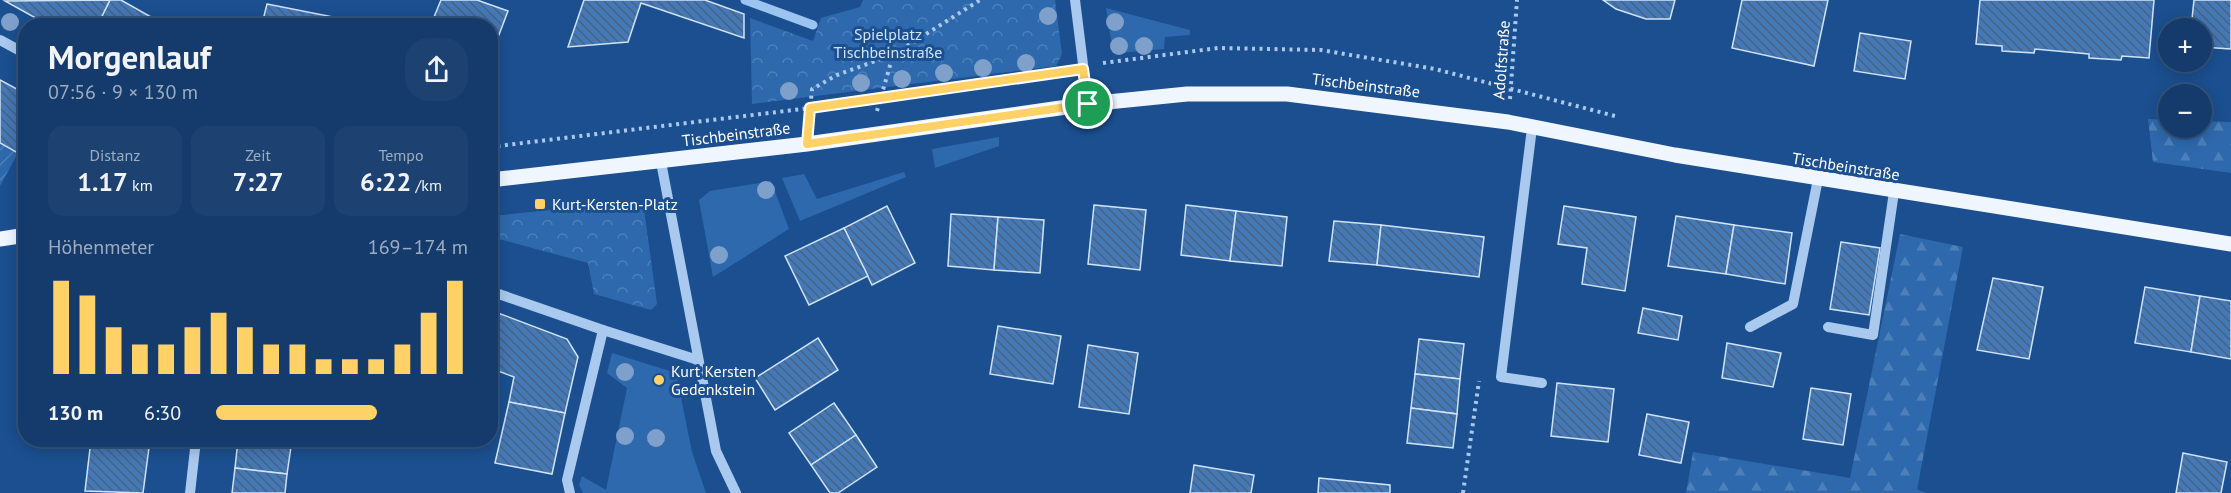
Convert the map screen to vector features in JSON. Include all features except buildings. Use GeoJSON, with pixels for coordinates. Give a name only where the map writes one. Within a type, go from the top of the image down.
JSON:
{"type":"FeatureCollection","features":[{"type":"Feature","properties":{"kind":"main road","name":"Tischbeinstraße"},"geometry":{"type":"LineString","coordinates":[[498,179],[807,144],[1088,104],[1187,94],[1287,94],[1508,122],[1675,156],[2231,244]]}},
{"type":"Feature","properties":{"kind":"main road"},"geometry":{"type":"LineString","coordinates":[[0,239],[18,236]]}},
{"type":"Feature","properties":{"kind":"street"},"geometry":{"type":"LineString","coordinates":[[1075,0],[1088,104]]}},
{"type":"Feature","properties":{"kind":"street"},"geometry":{"type":"LineString","coordinates":[[0,40],[18,50]]}},
{"type":"Feature","properties":{"kind":"street"},"geometry":{"type":"LineString","coordinates":[[1532,128],[1501,377],[1542,383]]}},
{"type":"Feature","properties":{"kind":"street"},"geometry":{"type":"LineString","coordinates":[[661,162],[716,451],[736,493]]}},
{"type":"Feature","properties":{"kind":"street"},"geometry":{"type":"LineString","coordinates":[[1750,327],[1793,304],[1818,180]]}},
{"type":"Feature","properties":{"kind":"street"},"geometry":{"type":"LineString","coordinates":[[1828,327],[1873,335],[1894,192]]}},
{"type":"Feature","properties":{"kind":"street"},"geometry":{"type":"LineString","coordinates":[[498,294],[698,360]]}},
{"type":"Feature","properties":{"kind":"street"},"geometry":{"type":"LineString","coordinates":[[570,493],[567,480],[603,330]]}},
{"type":"Feature","properties":{"kind":"street"},"geometry":{"type":"LineString","coordinates":[[190,493],[195,447]]}},
{"type":"Feature","properties":{"kind":"path"},"geometry":{"type":"LineString","coordinates":[[807,144],[812,89],[857,67],[892,55],[980,0]]}},
{"type":"Feature","properties":{"kind":"path","name":"Adolfstraße"},"geometry":{"type":"LineString","coordinates":[[1508,122],[1517,0]]}},
{"type":"Feature","properties":{"kind":"path"},"geometry":{"type":"LineString","coordinates":[[498,146],[810,108],[1061,73],[1105,62],[1218,48],[1321,50],[1435,69],[1619,117]]}},
{"type":"Feature","properties":{"kind":"path"},"geometry":{"type":"LineString","coordinates":[[872,134],[892,55]]}},
{"type":"Feature","properties":{"kind":"green space","name":"Spielplatz Tischbeinstraße"},"geometry":{"type":"Polygon","coordinates":[[[863,0],[1055,0],[1062,54],[1056,66],[752,104],[750,18],[813,41],[821,18],[860,7],[863,0]]]}},
{"type":"Feature","properties":{"kind":"green space"},"geometry":{"type":"Polygon","coordinates":[[[1106,8],[1190,30],[1190,35],[1165,37],[1164,49],[1119,53],[1112,46],[1106,8]]]}},
{"type":"Feature","properties":{"kind":"green space"},"geometry":{"type":"Polygon","coordinates":[[[2148,119],[2158,119],[2158,138],[2212,138],[2212,121],[2231,122],[2231,173],[2153,162],[2148,119]]]}},
{"type":"Feature","properties":{"kind":"green space"},"geometry":{"type":"Polygon","coordinates":[[[999,137],[999,146],[935,168],[932,149],[999,137]]]}},
{"type":"Feature","properties":{"kind":"green space"},"geometry":{"type":"Polygon","coordinates":[[[0,143],[18,153],[0,186],[0,143]]]}},
{"type":"Feature","properties":{"kind":"green space"},"geometry":{"type":"Polygon","coordinates":[[[904,172],[906,177],[800,221],[782,178],[804,174],[817,199],[904,172]]]}},
{"type":"Feature","properties":{"kind":"green space"},"geometry":{"type":"Polygon","coordinates":[[[771,181],[789,229],[713,277],[699,200],[710,191],[771,181]]]}},
{"type":"Feature","properties":{"kind":"green space"},"geometry":{"type":"Polygon","coordinates":[[[633,202],[644,209],[657,304],[651,310],[594,294],[588,263],[498,239],[498,215],[633,202]]]}},
{"type":"Feature","properties":{"kind":"green space"},"geometry":{"type":"Polygon","coordinates":[[[1900,234],[1963,247],[1917,490],[1927,493],[1686,493],[1693,452],[1850,478],[1900,234]]]}},
{"type":"Feature","properties":{"kind":"green space"},"geometry":{"type":"Polygon","coordinates":[[[612,353],[676,373],[692,452],[706,493],[583,493],[579,485],[582,476],[606,490],[627,388],[607,373],[612,353]]]}},
{"type":"Feature","properties":{"kind":"waterway"},"geometry":{"type":"LineString","coordinates":[[745,0],[813,25]]}},
{"type":"Feature","properties":{"kind":"place","name":"Kurt-Kersten-Platz"},"geometry":{"type":"Point","coordinates":[540,204]}},
{"type":"Feature","properties":{"kind":"place","name":"Kurt Kersten Gedenkstein"},"geometry":{"type":"Point","coordinates":[659,380]}},
{"type":"Feature","properties":{"kind":"route"},"geometry":{"type":"LineString","coordinates":[[1083,69],[1088,104],[807,144],[810,108],[880,97],[1083,69]]}}]}
